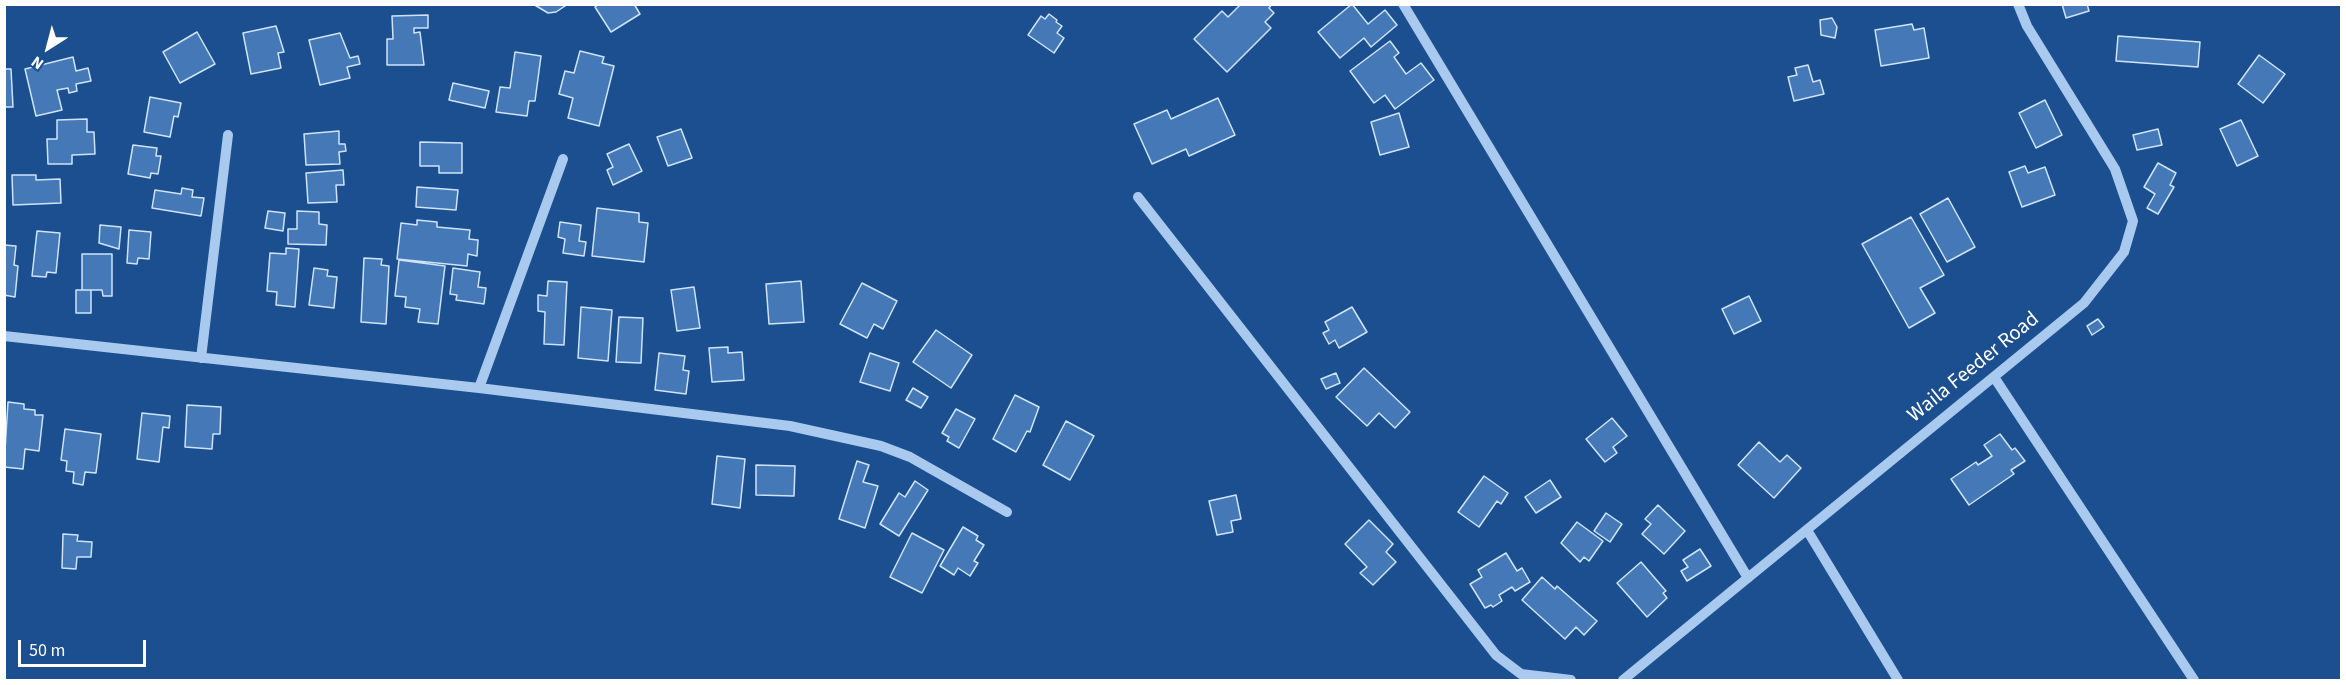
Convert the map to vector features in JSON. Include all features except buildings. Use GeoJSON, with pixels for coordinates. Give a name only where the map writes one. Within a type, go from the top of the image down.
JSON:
{"type":"FeatureCollection","features":[{"type":"Feature","properties":{"kind":"street"},"geometry":{"type":"LineString","coordinates":[[1403,4],[1748,578]]}},
{"type":"Feature","properties":{"kind":"street","name":"Waila Feeder Road"},"geometry":{"type":"LineString","coordinates":[[1623,681],[2084,303],[2124,252],[2133,221],[2115,169],[2027,26],[2018,4]]}},
{"type":"Feature","properties":{"kind":"street"},"geometry":{"type":"LineString","coordinates":[[201,358],[228,135]]}},
{"type":"Feature","properties":{"kind":"street"},"geometry":{"type":"LineString","coordinates":[[479,388],[563,159]]}},
{"type":"Feature","properties":{"kind":"street"},"geometry":{"type":"LineString","coordinates":[[1138,196],[1496,656],[1521,674],[1571,681]]}},
{"type":"Feature","properties":{"kind":"street"},"geometry":{"type":"LineString","coordinates":[[4,336],[479,388],[790,426],[881,446],[910,457],[1007,512]]}},
{"type":"Feature","properties":{"kind":"street"},"geometry":{"type":"LineString","coordinates":[[1994,377],[2194,681]]}},
{"type":"Feature","properties":{"kind":"street"},"geometry":{"type":"LineString","coordinates":[[1807,530],[1898,681]]}}]}
